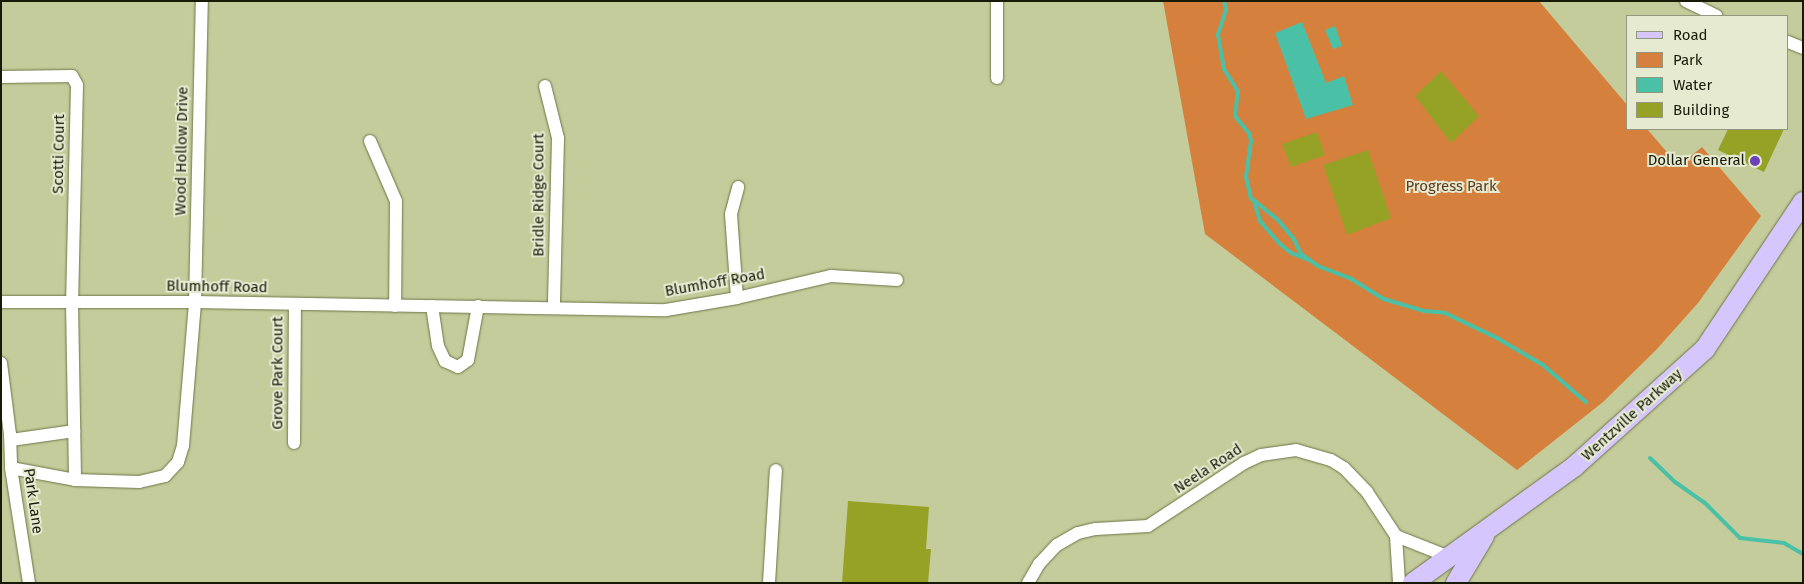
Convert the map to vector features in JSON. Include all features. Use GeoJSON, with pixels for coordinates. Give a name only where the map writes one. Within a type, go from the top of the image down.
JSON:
{"type":"FeatureCollection","features":[{"type":"Feature","properties":{"kind":"main road","name":"Wentzville Parkway"},"geometry":{"type":"LineString","coordinates":[[1413,583],[1575,466],[1705,349],[1803,202]]}},
{"type":"Feature","properties":{"kind":"main road"},"geometry":{"type":"LineString","coordinates":[[1456,583],[1489,528]]}},
{"type":"Feature","properties":{"kind":"street","name":"Wood Hollow Drive"},"geometry":{"type":"LineString","coordinates":[[11,468],[75,480],[153,482],[165,476],[178,462],[183,446],[195,302],[202,1]]}},
{"type":"Feature","properties":{"kind":"street"},"geometry":{"type":"LineString","coordinates":[[997,1],[997,78]]}},
{"type":"Feature","properties":{"kind":"street"},"geometry":{"type":"LineString","coordinates":[[1686,1],[1715,15]]}},
{"type":"Feature","properties":{"kind":"street"},"geometry":{"type":"LineString","coordinates":[[1789,42],[1803,48]]}},
{"type":"Feature","properties":{"kind":"street","name":"Scotti Court"},"geometry":{"type":"LineString","coordinates":[[1,77],[72,76],[77,85],[72,304]]}},
{"type":"Feature","properties":{"kind":"street","name":"Bridle Ridge Court"},"geometry":{"type":"LineString","coordinates":[[545,86],[558,138],[554,306]]}},
{"type":"Feature","properties":{"kind":"street"},"geometry":{"type":"LineString","coordinates":[[370,141],[396,201],[396,306]]}},
{"type":"Feature","properties":{"kind":"street"},"geometry":{"type":"LineString","coordinates":[[737,298],[733,271],[731,214],[738,187]]}},
{"type":"Feature","properties":{"kind":"street","name":"Blumhoff Road"},"geometry":{"type":"LineString","coordinates":[[1,302],[554,306],[666,310],[737,298],[831,276],[897,280]]}},
{"type":"Feature","properties":{"kind":"street"},"geometry":{"type":"LineString","coordinates":[[72,304],[75,480]]}},
{"type":"Feature","properties":{"kind":"street","name":"Grove Park Court"},"geometry":{"type":"LineString","coordinates":[[294,443],[295,304]]}},
{"type":"Feature","properties":{"kind":"street"},"geometry":{"type":"LineString","coordinates":[[432,306],[438,346],[445,361],[458,367],[468,360],[478,306]]}},
{"type":"Feature","properties":{"kind":"street","name":"Park Lane"},"geometry":{"type":"LineString","coordinates":[[1,363],[11,440],[11,468],[29,583]]}},
{"type":"Feature","properties":{"kind":"street"},"geometry":{"type":"LineString","coordinates":[[11,440],[74,431]]}},
{"type":"Feature","properties":{"kind":"street","name":"Neela Road"},"geometry":{"type":"LineString","coordinates":[[1028,583],[1039,564],[1057,545],[1078,533],[1096,528],[1148,526],[1244,463],[1280,451],[1316,454],[1344,468],[1366,492],[1396,536]]}},
{"type":"Feature","properties":{"kind":"street"},"geometry":{"type":"LineString","coordinates":[[768,583],[776,470]]}},
{"type":"Feature","properties":{"kind":"street"},"geometry":{"type":"LineString","coordinates":[[1399,583],[1396,536],[1450,557]]}},
{"type":"Feature","properties":{"kind":"green space","name":"Progress Park"},"geometry":{"type":"Polygon","coordinates":[[[1163,1],[1539,1],[1626,104],[1626,130],[1648,130],[1679,166],[1702,147],[1761,216],[1698,303],[1656,350],[1603,402],[1517,470],[1205,234],[1163,1]]]}},
{"type":"Feature","properties":{"kind":"water"},"geometry":{"type":"Polygon","coordinates":[[[1302,22],[1326,83],[1344,76],[1353,105],[1306,119],[1275,33],[1302,22]]]}},
{"type":"Feature","properties":{"kind":"water"},"geometry":{"type":"Polygon","coordinates":[[[1335,26],[1342,46],[1333,49],[1325,30],[1335,26]]]}},
{"type":"Feature","properties":{"kind":"building"},"geometry":{"type":"Polygon","coordinates":[[[1441,71],[1479,116],[1451,143],[1415,96],[1441,71]]]}},
{"type":"Feature","properties":{"kind":"building","name":"Dollar General"},"geometry":{"type":"Polygon","coordinates":[[[1728,130],[1784,130],[1764,172],[1718,150],[1728,130]]]}},
{"type":"Feature","properties":{"kind":"building"},"geometry":{"type":"Polygon","coordinates":[[[1317,132],[1325,155],[1291,167],[1282,144],[1317,132]]]}},
{"type":"Feature","properties":{"kind":"building"},"geometry":{"type":"Polygon","coordinates":[[[1368,150],[1391,218],[1347,235],[1323,165],[1368,150]]]}},
{"type":"Feature","properties":{"kind":"building"},"geometry":{"type":"Polygon","coordinates":[[[848,501],[929,507],[926,549],[931,549],[928,583],[842,583],[848,501]]]}},
{"type":"Feature","properties":{"kind":"waterway"},"geometry":{"type":"LineString","coordinates":[[1224,1],[1226,10],[1218,35],[1224,69],[1238,91],[1235,116],[1249,133],[1251,141],[1246,177],[1251,198],[1278,220],[1294,239],[1301,254],[1318,266],[1350,278],[1384,299],[1424,311],[1445,313],[1497,338],[1543,365],[1586,402]]}},
{"type":"Feature","properties":{"kind":"waterway"},"geometry":{"type":"LineString","coordinates":[[1254,201],[1260,221],[1280,244],[1291,253],[1307,259]]}},
{"type":"Feature","properties":{"kind":"waterway"},"geometry":{"type":"LineString","coordinates":[[1650,458],[1675,482],[1704,502],[1740,538],[1784,543],[1803,554]]}},
{"type":"Feature","properties":{"kind":"place","name":"Dollar General"},"geometry":{"type":"Point","coordinates":[1755,161]}}]}
